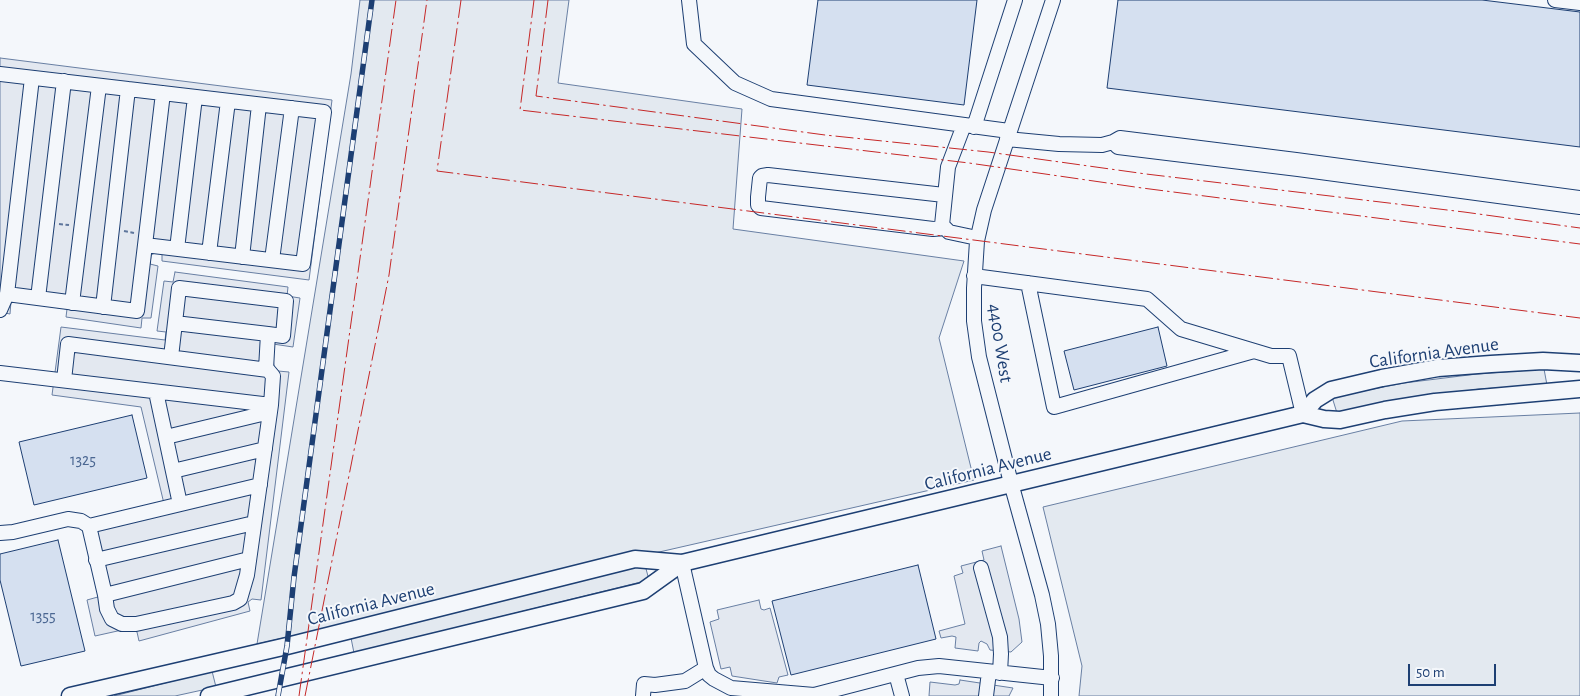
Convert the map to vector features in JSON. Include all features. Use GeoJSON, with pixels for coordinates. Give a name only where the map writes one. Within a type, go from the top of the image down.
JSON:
{"type":"FeatureCollection","features":[{"type":"Feature","properties":{"kind":"main road","name":"California Avenue"},"geometry":{"type":"LineString","coordinates":[[1304,414],[1315,400],[1331,390],[1382,378],[1438,368],[1544,361],[1580,363]]}},
{"type":"Feature","properties":{"kind":"main road","name":"California Avenue"},"geometry":{"type":"LineString","coordinates":[[70,696],[287,646],[635,558],[682,563],[1304,414],[1324,420],[1340,420],[1385,410],[1436,402],[1580,389]]}},
{"type":"Feature","properties":{"kind":"main road","name":"California Avenue"},"geometry":{"type":"LineString","coordinates":[[209,696],[229,694],[643,591],[682,563]]}},
{"type":"Feature","properties":{"kind":"street"},"geometry":{"type":"LineString","coordinates":[[689,0],[694,44],[735,84],[771,99],[969,126],[1059,144],[1102,145],[1120,138],[1580,198]]}},
{"type":"Feature","properties":{"kind":"street"},"geometry":{"type":"LineString","coordinates":[[978,238],[949,232],[942,225],[948,167],[969,126],[1015,0]]}},
{"type":"Feature","properties":{"kind":"street","name":"4400 West"},"geometry":{"type":"LineString","coordinates":[[1051,696],[1051,656],[1042,595],[979,357],[974,321],[974,276],[978,238],[984,210],[1053,0]]}},
{"type":"Feature","properties":{"kind":"street"},"geometry":{"type":"LineString","coordinates":[[1555,0],[1580,3]]}},
{"type":"Feature","properties":{"kind":"street"},"geometry":{"type":"LineString","coordinates":[[0,79],[0,74],[324,112],[304,264],[145,245]]}},
{"type":"Feature","properties":{"kind":"street"},"geometry":{"type":"LineString","coordinates":[[0,323],[0,311],[7,294],[32,78]]}},
{"type":"Feature","properties":{"kind":"street"},"geometry":{"type":"LineString","coordinates":[[38,298],[64,81]]}},
{"type":"Feature","properties":{"kind":"street"},"geometry":{"type":"LineString","coordinates":[[72,303],[99,86]]}},
{"type":"Feature","properties":{"kind":"street"},"geometry":{"type":"LineString","coordinates":[[104,306],[128,89]]}},
{"type":"Feature","properties":{"kind":"street"},"geometry":{"type":"LineString","coordinates":[[7,294],[137,311],[163,93]]}},
{"type":"Feature","properties":{"kind":"street"},"geometry":{"type":"LineString","coordinates":[[177,249],[195,97]]}},
{"type":"Feature","properties":{"kind":"street"},"geometry":{"type":"LineString","coordinates":[[209,253],[228,101]]}},
{"type":"Feature","properties":{"kind":"street"},"geometry":{"type":"LineString","coordinates":[[242,257],[259,105]]}},
{"type":"Feature","properties":{"kind":"street"},"geometry":{"type":"LineString","coordinates":[[272,260],[292,108]]}},
{"type":"Feature","properties":{"kind":"street"},"geometry":{"type":"LineString","coordinates":[[1113,142],[1118,147],[1580,207]]}},
{"type":"Feature","properties":{"kind":"street"},"geometry":{"type":"LineString","coordinates":[[944,195],[768,175],[760,178],[758,197],[758,204],[761,208],[933,229],[944,228]]}},
{"type":"Feature","properties":{"kind":"street"},"geometry":{"type":"LineString","coordinates":[[974,276],[1148,299],[1181,329],[1271,356],[1288,356],[1304,414]]}},
{"type":"Feature","properties":{"kind":"street"},"geometry":{"type":"LineString","coordinates":[[1028,283],[1054,407],[1254,351]]}},
{"type":"Feature","properties":{"kind":"street"},"geometry":{"type":"LineString","coordinates":[[171,357],[179,288],[286,301],[283,336],[175,323]]}},
{"type":"Feature","properties":{"kind":"street"},"geometry":{"type":"LineString","coordinates":[[266,369],[268,334]]}},
{"type":"Feature","properties":{"kind":"street"},"geometry":{"type":"LineString","coordinates":[[64,380],[68,344],[266,369],[273,376],[265,449],[247,575],[240,599],[233,603],[136,624],[122,624],[112,619],[107,609],[89,526]]}},
{"type":"Feature","properties":{"kind":"street"},"geometry":{"type":"LineString","coordinates":[[0,373],[270,408]]}},
{"type":"Feature","properties":{"kind":"street"},"geometry":{"type":"LineString","coordinates":[[156,392],[180,504]]}},
{"type":"Feature","properties":{"kind":"street"},"geometry":{"type":"LineString","coordinates":[[166,437],[270,408]]}},
{"type":"Feature","properties":{"kind":"street"},"geometry":{"type":"LineString","coordinates":[[173,471],[265,449]]}},
{"type":"Feature","properties":{"kind":"street"},"geometry":{"type":"LineString","coordinates":[[0,533],[13,532],[68,519],[81,521],[89,526],[260,485]]}},
{"type":"Feature","properties":{"kind":"street"},"geometry":{"type":"LineString","coordinates":[[96,560],[254,523]]}},
{"type":"Feature","properties":{"kind":"street"},"geometry":{"type":"LineString","coordinates":[[105,595],[249,559]]}},
{"type":"Feature","properties":{"kind":"street"},"geometry":{"type":"LineString","coordinates":[[682,563],[706,668],[709,675],[731,688],[814,694],[924,667],[939,666],[1052,678]]}},
{"type":"Feature","properties":{"kind":"street"},"geometry":{"type":"LineString","coordinates":[[981,568],[1000,637],[1001,654],[986,696]]}},
{"type":"Feature","properties":{"kind":"street"},"geometry":{"type":"LineString","coordinates":[[643,696],[644,684],[655,685],[685,680],[706,668]]}},
{"type":"Feature","properties":{"kind":"street"},"geometry":{"type":"LineString","coordinates":[[896,674],[902,696]]}},
{"type":"Feature","properties":{"kind":"shaded area"},"geometry":{"type":"Polygon","coordinates":[[[360,0],[569,0],[558,83],[742,109],[733,229],[964,261],[939,338],[974,480],[257,644],[351,74],[360,0]]]}},
{"type":"Feature","properties":{"kind":"shaded area"},"geometry":{"type":"Polygon","coordinates":[[[0,58],[332,100],[309,280],[162,261],[162,253],[157,252],[151,255],[150,264],[158,266],[151,318],[142,318],[141,328],[66,317],[67,309],[11,301],[10,314],[0,312],[0,58]]]}},
{"type":"Feature","properties":{"kind":"shaded area"},"geometry":{"type":"Polygon","coordinates":[[[175,272],[288,287],[287,296],[300,298],[293,347],[273,344],[272,350],[274,366],[278,371],[289,372],[261,600],[252,599],[248,602],[250,611],[139,641],[137,632],[131,628],[95,636],[87,600],[105,595],[89,526],[165,508],[141,407],[52,395],[61,327],[165,340],[166,332],[157,331],[164,281],[173,282],[175,272]]]}},
{"type":"Feature","properties":{"kind":"shaded area"},"geometry":{"type":"Polygon","coordinates":[[[1544,369],[1547,385],[1479,389],[1337,413],[1332,397],[1404,383],[1477,374],[1544,369]]]}},
{"type":"Feature","properties":{"kind":"shaded area"},"geometry":{"type":"Polygon","coordinates":[[[1580,413],[1580,696],[1079,696],[1082,666],[1043,507],[1402,421],[1580,413]]]}},
{"type":"Feature","properties":{"kind":"shaded area"},"geometry":{"type":"Polygon","coordinates":[[[1001,546],[1019,619],[1022,642],[1011,652],[990,650],[987,644],[981,641],[978,651],[955,648],[956,637],[941,638],[939,631],[965,624],[954,576],[963,573],[961,566],[984,560],[982,551],[1001,546]]]}},
{"type":"Feature","properties":{"kind":"shaded area"},"geometry":{"type":"Polygon","coordinates":[[[645,565],[649,580],[354,653],[351,638],[645,565]]]}},
{"type":"Feature","properties":{"kind":"shaded area"},"geometry":{"type":"Polygon","coordinates":[[[759,600],[761,609],[770,608],[788,675],[779,677],[777,683],[732,676],[730,667],[721,669],[710,622],[719,619],[717,610],[759,600]]]}},
{"type":"Feature","properties":{"kind":"shaded area"},"geometry":{"type":"Polygon","coordinates":[[[212,671],[216,687],[175,696],[114,696],[212,671]]]}},
{"type":"Feature","properties":{"kind":"shaded area"},"geometry":{"type":"Polygon","coordinates":[[[960,680],[1013,688],[1009,696],[929,696],[930,682],[955,685],[959,684],[960,680]]]}},
{"type":"Feature","properties":{"kind":"building"},"geometry":{"type":"Polygon","coordinates":[[[818,0],[977,0],[964,105],[807,85],[818,0]]]}},
{"type":"Feature","properties":{"kind":"building"},"geometry":{"type":"Polygon","coordinates":[[[1118,0],[1482,0],[1580,12],[1580,147],[1107,88],[1118,0]]]}},
{"type":"Feature","properties":{"kind":"building"},"geometry":{"type":"Polygon","coordinates":[[[1158,327],[1167,366],[1074,390],[1064,351],[1158,327]]]}},
{"type":"Feature","properties":{"kind":"building"},"geometry":{"type":"Polygon","coordinates":[[[132,415],[147,478],[34,505],[19,442],[132,415]]]}},
{"type":"Feature","properties":{"kind":"building"},"geometry":{"type":"Polygon","coordinates":[[[58,540],[85,651],[21,666],[0,580],[0,554],[58,540]]]}},
{"type":"Feature","properties":{"kind":"building"},"geometry":{"type":"Polygon","coordinates":[[[918,565],[936,639],[791,675],[772,601],[918,565]]]}},
{"type":"Feature","properties":{"kind":"railway"},"geometry":{"type":"LineString","coordinates":[[278,696],[287,646],[294,577],[372,0]]}},
{"type":"Feature","properties":{"kind":"power"},"geometry":{"type":"LineString","coordinates":[[299,696],[396,0]]}},
{"type":"Feature","properties":{"kind":"power"},"geometry":{"type":"LineString","coordinates":[[305,696],[389,275],[427,0]]}},
{"type":"Feature","properties":{"kind":"power"},"geometry":{"type":"LineString","coordinates":[[461,0],[437,171],[1580,318]]}},
{"type":"Feature","properties":{"kind":"power"},"geometry":{"type":"LineString","coordinates":[[534,0],[520,110],[969,163],[1142,188],[1580,244]]}},
{"type":"Feature","properties":{"kind":"power"},"geometry":{"type":"LineString","coordinates":[[548,0],[536,96],[825,135],[988,152],[1146,174],[1464,212],[1580,228]]}}]}
